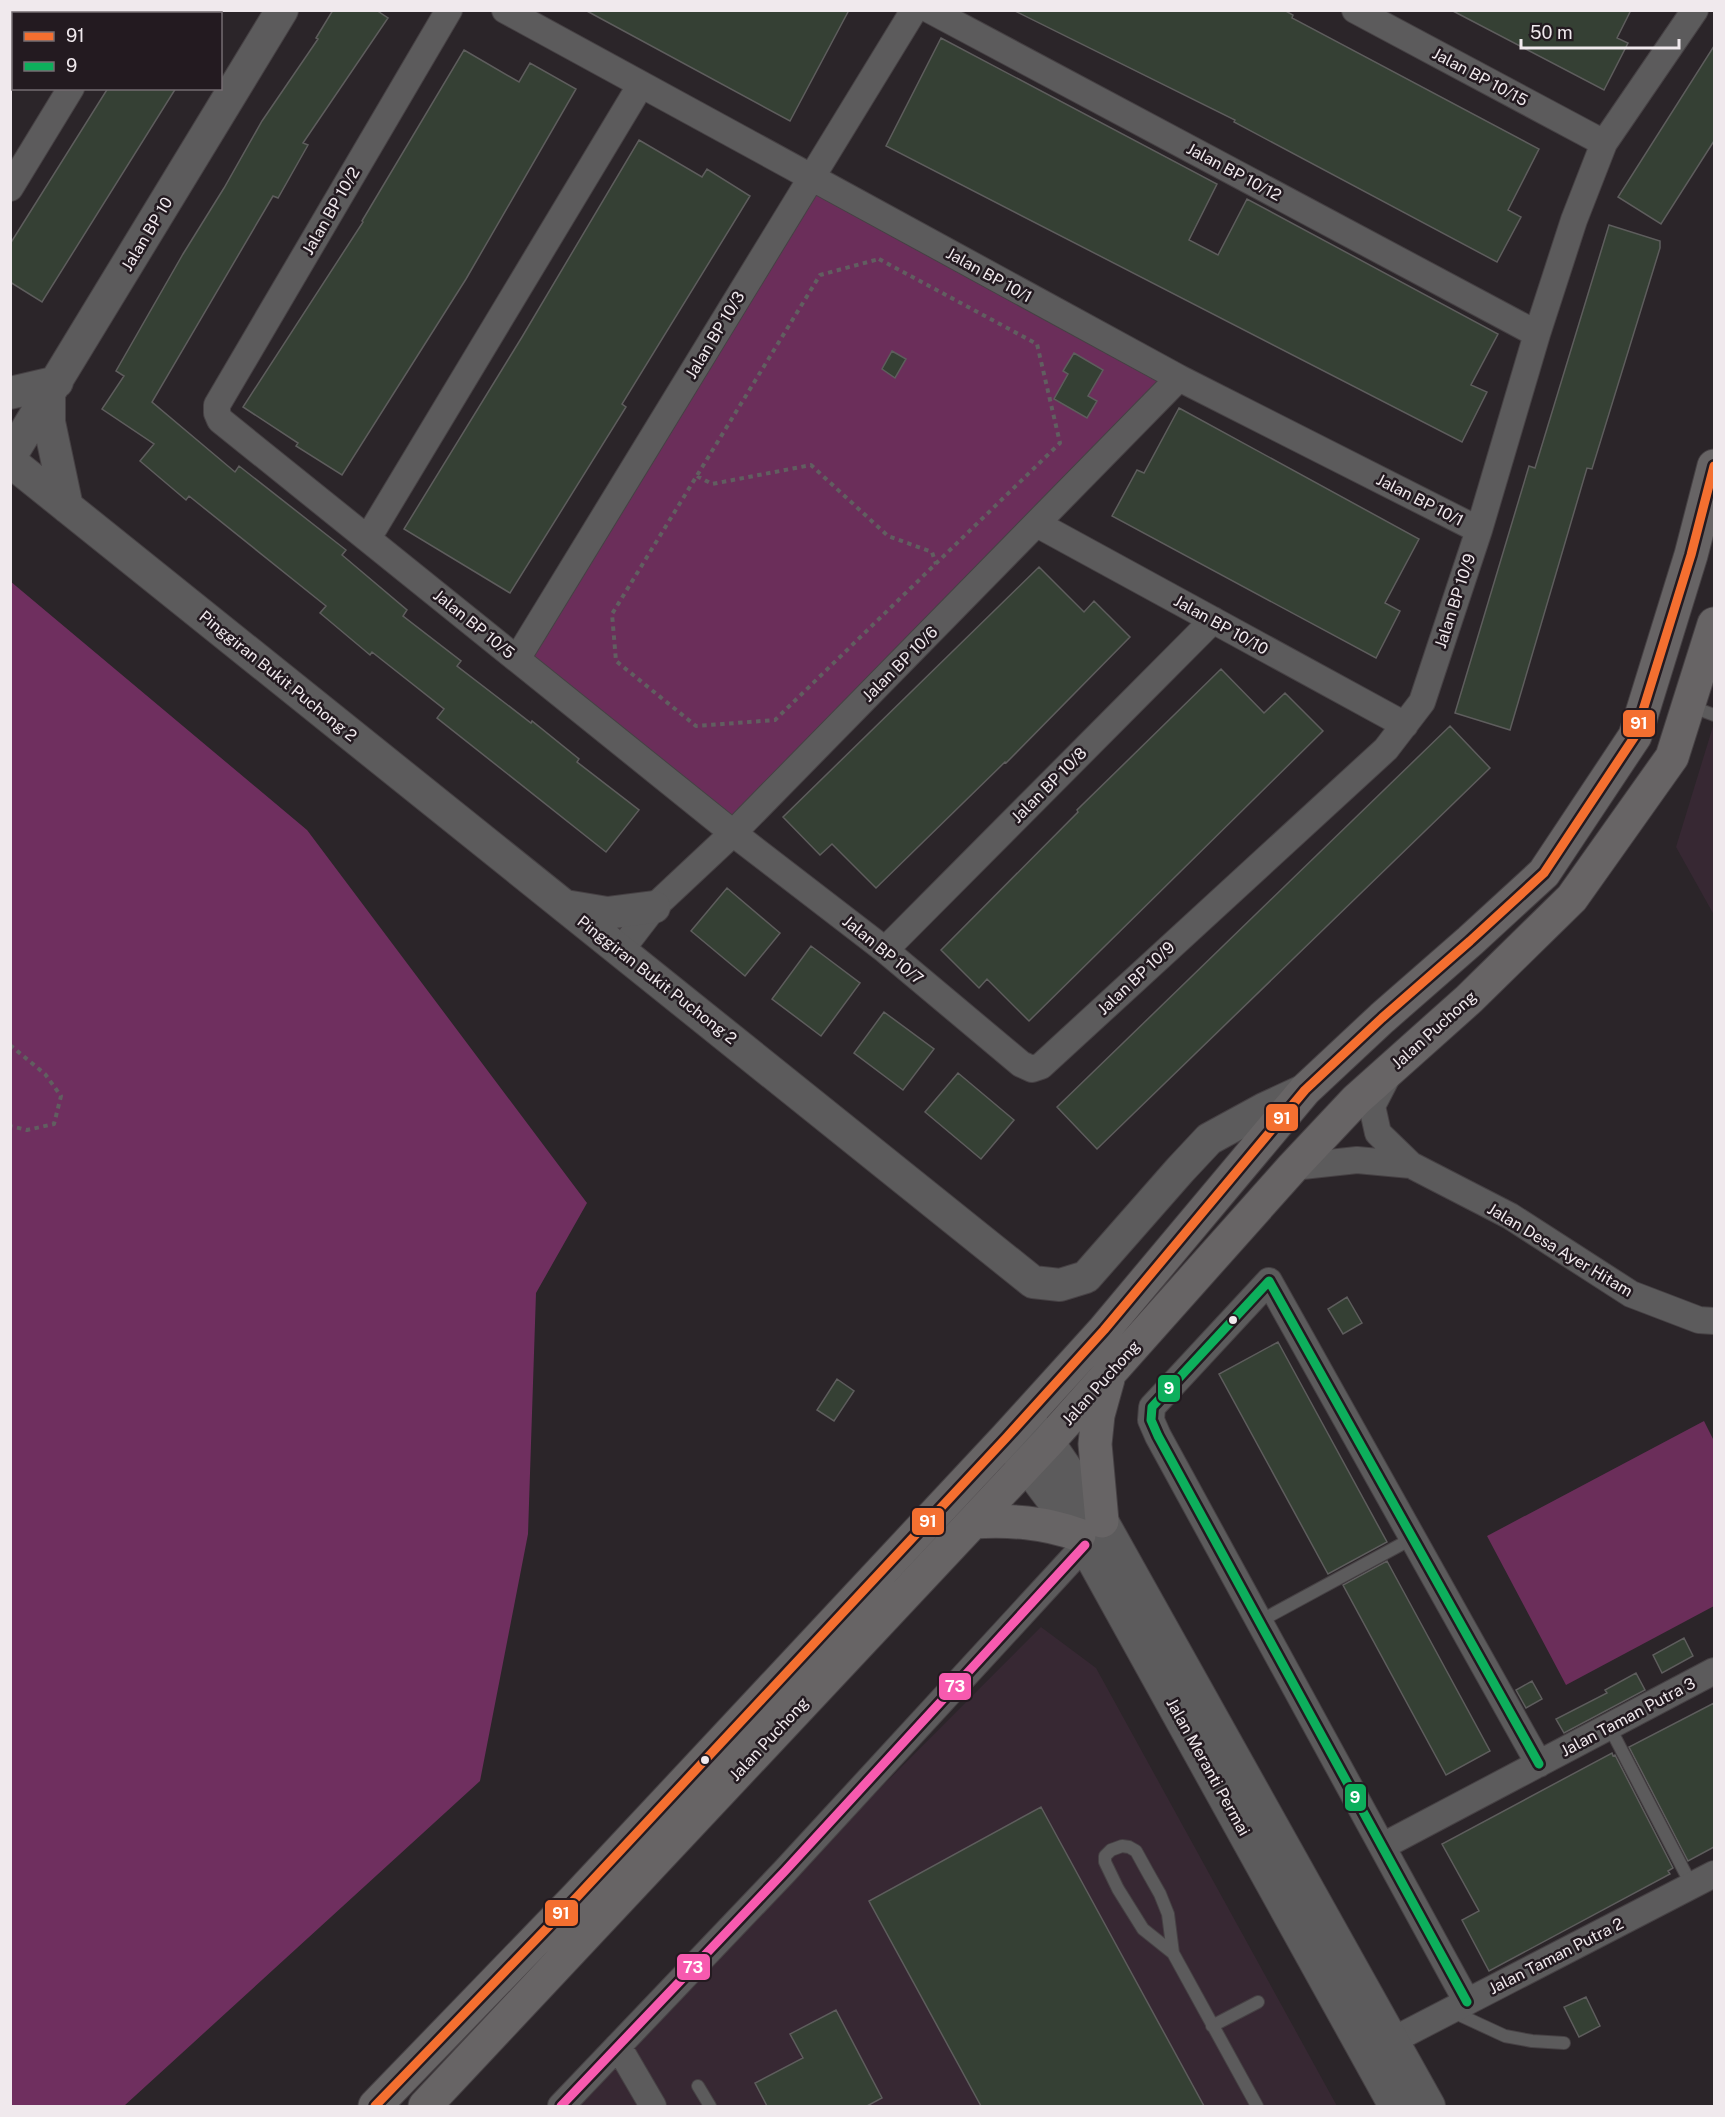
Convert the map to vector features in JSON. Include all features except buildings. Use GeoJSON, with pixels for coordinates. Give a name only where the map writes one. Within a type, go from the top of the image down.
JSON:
{"type":"FeatureCollection","features":[{"type":"Feature","properties":{"kind":"main road","name":"Jalan Puchong"},"geometry":{"type":"LineString","coordinates":[[375,2106],[585,1888],[1104,1330],[1305,1090],[1544,873],[1635,736],[1691,555],[1714,466]]}},
{"type":"Feature","properties":{"kind":"main road","name":"Jalan Puchong"},"geometry":{"type":"LineString","coordinates":[[425,2106],[1038,1453],[1110,1375],[1293,1167],[1356,1100],[1469,999],[1572,898],[1672,757],[1702,710],[1714,624]]}},
{"type":"Feature","properties":{"kind":"main road"},"geometry":{"type":"LineString","coordinates":[[973,1522],[1015,1520],[1089,1534],[1098,1415],[1110,1375]]}},
{"type":"Feature","properties":{"kind":"street","name":"Jalan BP 10"},"geometry":{"type":"LineString","coordinates":[[10,459],[282,10]]}},
{"type":"Feature","properties":{"kind":"street","name":"Jalan BP 10/2"},"geometry":{"type":"LineString","coordinates":[[217,413],[217,405],[222,395],[449,10]]}},
{"type":"Feature","properties":{"kind":"street","name":"Jalan BP 10/1"},"geometry":{"type":"LineString","coordinates":[[505,10],[640,86],[1179,378],[1479,530]]}},
{"type":"Feature","properties":{"kind":"street","name":"Jalan BP 10/3"},"geometry":{"type":"LineString","coordinates":[[517,659],[914,10]]}},
{"type":"Feature","properties":{"kind":"street","name":"Jalan BP 10/12"},"geometry":{"type":"LineString","coordinates":[[930,10],[1537,334]]}},
{"type":"Feature","properties":{"kind":"street","name":"Jalan BP 10/15"},"geometry":{"type":"LineString","coordinates":[[1356,10],[1604,142]]}},
{"type":"Feature","properties":{"kind":"street","name":"Jalan BP 10/9"},"geometry":{"type":"LineString","coordinates":[[1032,1069],[1041,1066],[1386,749],[1422,702],[1479,530],[1537,334],[1574,220],[1604,142],[1695,10]]}},
{"type":"Feature","properties":{"kind":"street"},"geometry":{"type":"LineString","coordinates":[[368,538],[640,86]]}},
{"type":"Feature","properties":{"kind":"street"},"geometry":{"type":"LineString","coordinates":[[10,188],[69,90]]}},
{"type":"Feature","properties":{"kind":"street","name":"Jalan BP 10/6"},"geometry":{"type":"LineString","coordinates":[[621,950],[654,907],[733,833],[1179,378]]}},
{"type":"Feature","properties":{"kind":"street"},"geometry":{"type":"LineString","coordinates":[[10,393],[53,388],[49,422],[67,507]]}},
{"type":"Feature","properties":{"kind":"street","name":"Jalan BP 10/5"},"geometry":{"type":"LineString","coordinates":[[217,413],[220,420],[733,833]]}},
{"type":"Feature","properties":{"kind":"street","name":"Pinggiran Bukit Puchong 2"},"geometry":{"type":"LineString","coordinates":[[10,459],[1033,1282],[1060,1285],[1086,1276],[1209,1139],[1305,1090]]}},
{"type":"Feature","properties":{"kind":"street","name":"Jalan BP 10/10"},"geometry":{"type":"LineString","coordinates":[[1037,524],[1405,725]]}},
{"type":"Feature","properties":{"kind":"street","name":"Jalan BP 10/8"},"geometry":{"type":"LineString","coordinates":[[885,950],[1214,620]]}},
{"type":"Feature","properties":{"kind":"street","name":"Jalan BP 10/7"},"geometry":{"type":"LineString","coordinates":[[733,833],[885,950],[1022,1064],[1032,1069]]}},
{"type":"Feature","properties":{"kind":"street"},"geometry":{"type":"LineString","coordinates":[[564,906],[607,913],[654,907]]}},
{"type":"Feature","properties":{"kind":"street","name":"Jalan Desa Ayer Hitam"},"geometry":{"type":"LineString","coordinates":[[1390,1071],[1372,1106],[1378,1133],[1411,1165],[1510,1216],[1631,1294],[1700,1320],[1714,1321]]}},
{"type":"Feature","properties":{"kind":"street","name":"Jalan Desa Ayer Hitam"},"geometry":{"type":"LineString","coordinates":[[1293,1167],[1357,1160],[1411,1165]]}},
{"type":"Feature","properties":{"kind":"street"},"geometry":{"type":"LineString","coordinates":[[1459,2006],[1383,1846],[1151,1420],[1152,1407],[1269,1281],[1539,1764]]}},
{"type":"Feature","properties":{"kind":"street"},"geometry":{"type":"LineString","coordinates":[[1015,1427],[1038,1453],[1089,1534],[1379,2048],[1429,2106]]}},
{"type":"Feature","properties":{"kind":"street"},"geometry":{"type":"LineString","coordinates":[[561,2106],[785,1871],[1089,1534]]}},
{"type":"Feature","properties":{"kind":"street","name":"Jalan Taman Putra 3"},"geometry":{"type":"LineString","coordinates":[[1383,1846],[1714,1671]]}},
{"type":"Feature","properties":{"kind":"street","name":"Jalan Taman Putra 2"},"geometry":{"type":"LineString","coordinates":[[1379,2048],[1714,1874]]}},
{"type":"Feature","properties":{"kind":"street"},"geometry":{"type":"LineString","coordinates":[[618,2046],[653,2106]]}},
{"type":"Feature","properties":{"kind":"street"},"geometry":{"type":"LineString","coordinates":[[1379,2048],[1395,2106]]}},
{"type":"Feature","properties":{"kind":"lane"},"geometry":{"type":"LineString","coordinates":[[1260,1621],[1413,1538]]}},
{"type":"Feature","properties":{"kind":"lane"},"geometry":{"type":"LineString","coordinates":[[1609,1726],[1692,1886]]}},
{"type":"Feature","properties":{"kind":"lane"},"geometry":{"type":"LineString","coordinates":[[1173,1953],[1143,1929],[1129,1908],[1105,1862],[1105,1856],[1111,1850],[1122,1846],[1129,1847],[1136,1851],[1148,1871],[1168,1914],[1173,1953],[1257,2106]]}},
{"type":"Feature","properties":{"kind":"lane"},"geometry":{"type":"LineString","coordinates":[[1212,2026],[1258,2002]]}},
{"type":"Feature","properties":{"kind":"lane"},"geometry":{"type":"LineString","coordinates":[[1459,2006],[1505,2036],[1564,2043]]}},
{"type":"Feature","properties":{"kind":"lane"},"geometry":{"type":"LineString","coordinates":[[698,2086],[710,2106]]}},
{"type":"Feature","properties":{"kind":"path"},"geometry":{"type":"LineString","coordinates":[[879,259],[1037,344],[1060,443],[936,564],[775,720],[696,726],[616,661],[612,614],[820,275],[879,259]]}},
{"type":"Feature","properties":{"kind":"path"},"geometry":{"type":"LineString","coordinates":[[697,476],[712,484],[811,465],[888,536],[932,552],[936,564]]}},
{"type":"Feature","properties":{"kind":"path"},"geometry":{"type":"LineString","coordinates":[[10,1045],[45,1074],[62,1096],[54,1124],[27,1130],[10,1126]]}},
{"type":"Feature","properties":{"kind":"shaded area"},"geometry":{"type":"Polygon","coordinates":[[[811,178],[1179,378],[733,833],[517,659],[811,178]]]}},
{"type":"Feature","properties":{"kind":"shaded area"},"geometry":{"type":"Polygon","coordinates":[[[10,581],[307,830],[587,1203],[536,1293],[528,1534],[480,1781],[124,2106],[11,2106],[10,581]]]}},
{"type":"Feature","properties":{"kind":"shaded area"},"geometry":{"type":"Polygon","coordinates":[[[1714,723],[1714,915],[1676,847],[1714,723]]]}},
{"type":"Feature","properties":{"kind":"shaded area"},"geometry":{"type":"Polygon","coordinates":[[[1704,1421],[1714,1441],[1714,1606],[1566,1685],[1487,1536],[1704,1421]]]}},
{"type":"Feature","properties":{"kind":"shaded area"},"geometry":{"type":"Polygon","coordinates":[[[1041,1627],[1096,1668],[1337,2106],[563,2106],[1041,1627]]]}},
{"type":"Feature","properties":{"kind":"transit line","name":"91"},"geometry":{"type":"LineString","coordinates":[[375,2106],[577,1897],[1006,1438],[1104,1330],[1305,1090],[1544,873],[1635,736],[1691,555],[1714,466]]}},
{"type":"Feature","properties":{"kind":"transit line","name":"9"},"geometry":{"type":"LineString","coordinates":[[1467,2002],[1151,1420],[1152,1407],[1269,1281],[1539,1764]]}},
{"type":"Feature","properties":{"kind":"transit line","name":"73"},"geometry":{"type":"LineString","coordinates":[[561,2106],[785,1871],[1085,1545]]}}]}
